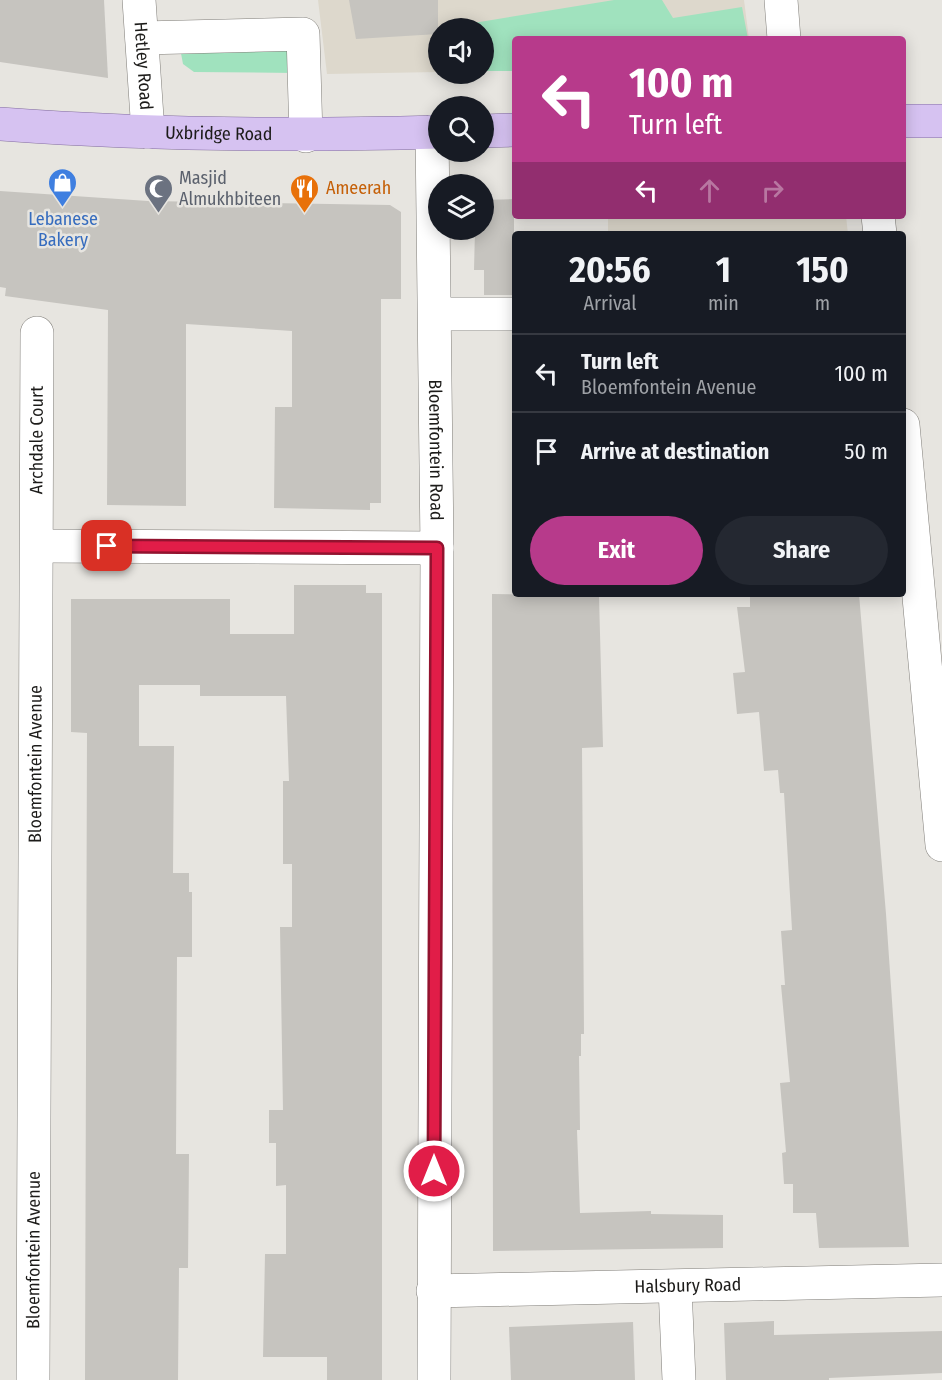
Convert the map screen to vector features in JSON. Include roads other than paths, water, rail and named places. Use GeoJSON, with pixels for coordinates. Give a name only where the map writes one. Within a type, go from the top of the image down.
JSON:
{"type":"FeatureCollection","features":[{"type":"Feature","properties":{"kind":"main road"},"geometry":{"type":"LineString","coordinates":[[906,122],[942,121]]}},
{"type":"Feature","properties":{"kind":"main road","name":"Uxbridge Road"},"geometry":{"type":"LineString","coordinates":[[0,124],[148,132],[306,136],[428,132]]}},
{"type":"Feature","properties":{"kind":"main road"},"geometry":{"type":"LineString","coordinates":[[494,131],[512,130]]}},
{"type":"Feature","properties":{"kind":"street","name":"Hetley Road"},"geometry":{"type":"LineString","coordinates":[[139,0],[148,132]]}},
{"type":"Feature","properties":{"kind":"street"},"geometry":{"type":"LineString","coordinates":[[781,0],[784,36]]}},
{"type":"Feature","properties":{"kind":"street"},"geometry":{"type":"LineString","coordinates":[[142,38],[303,34],[306,136]]}},
{"type":"Feature","properties":{"kind":"street","name":"Bloemfontein Road"},"geometry":{"type":"LineString","coordinates":[[434,1380],[437,548],[435,162]]}},
{"type":"Feature","properties":{"kind":"street"},"geometry":{"type":"LineString","coordinates":[[436,314],[512,314]]}},
{"type":"Feature","properties":{"kind":"street","name":"Archdale Court"},"geometry":{"type":"LineString","coordinates":[[37,333],[37,546]]}},
{"type":"Feature","properties":{"kind":"street"},"geometry":{"type":"LineString","coordinates":[[906,457],[942,845]]}},
{"type":"Feature","properties":{"kind":"street"},"geometry":{"type":"LineString","coordinates":[[37,546],[437,548]]}},
{"type":"Feature","properties":{"kind":"street","name":"Bloemfontein Avenue"},"geometry":{"type":"LineString","coordinates":[[33,1380],[37,546]]}},
{"type":"Feature","properties":{"kind":"street","name":"Halsbury Road"},"geometry":{"type":"LineString","coordinates":[[433,1291],[942,1280]]}},
{"type":"Feature","properties":{"kind":"street"},"geometry":{"type":"LineString","coordinates":[[675,1287],[679,1380]]}},
{"type":"Feature","properties":{"kind":"place","name":"Lebanese Bakery"},"geometry":{"type":"Point","coordinates":[63,208]}},
{"type":"Feature","properties":{"kind":"place","name":"Masjid Almukhbiteen"},"geometry":{"type":"Point","coordinates":[158,214]}},
{"type":"Feature","properties":{"kind":"place","name":"Ameerah"},"geometry":{"type":"Point","coordinates":[305,214]}}]}
